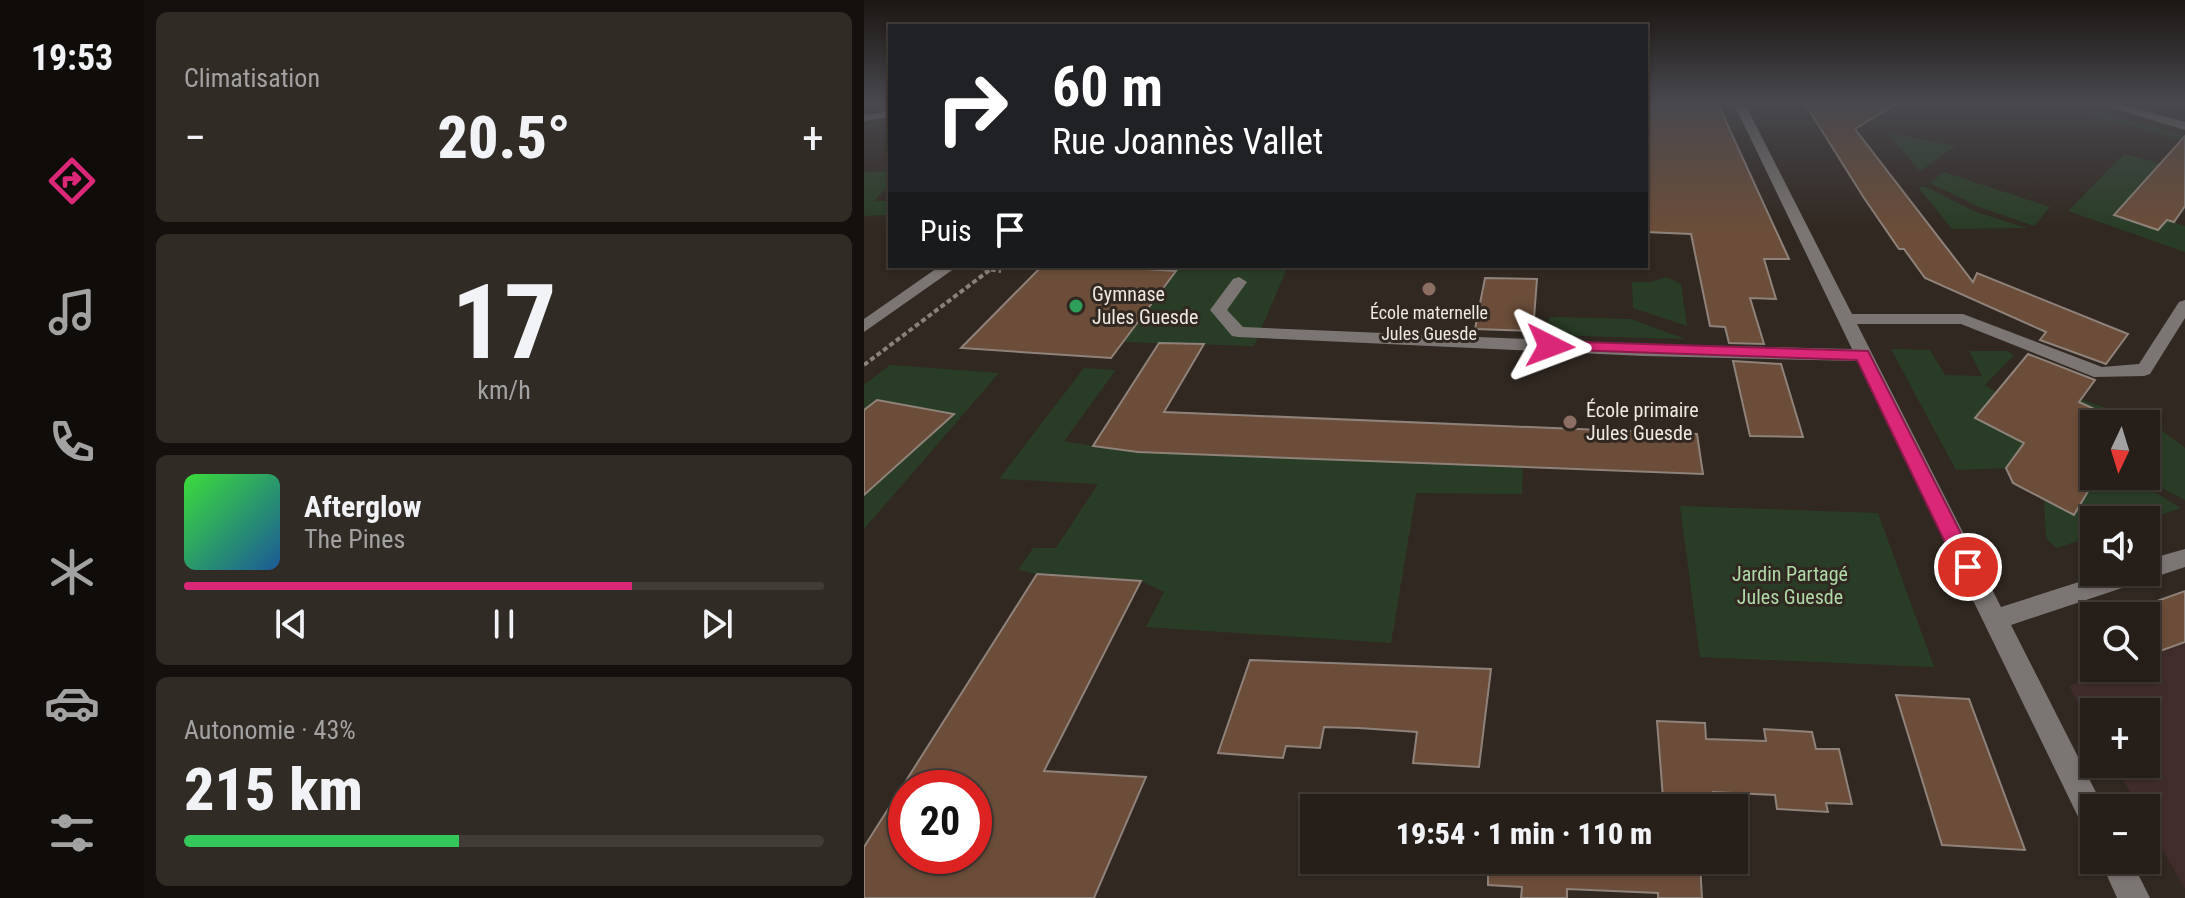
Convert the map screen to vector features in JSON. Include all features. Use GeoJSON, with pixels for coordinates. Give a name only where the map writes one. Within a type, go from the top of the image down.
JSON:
{"type":"FeatureCollection","features":[{"type":"Feature","properties":{"kind":"street"},"geometry":{"type":"LineString","coordinates":[[1759,144],[2081,794]]}},
{"type":"Feature","properties":{"kind":"street"},"geometry":{"type":"LineString","coordinates":[[864,327],[947,268]]}},
{"type":"Feature","properties":{"kind":"street"},"geometry":{"type":"LineString","coordinates":[[1239,282],[1218,310],[1238,332],[1644,350],[1862,355]]}},
{"type":"Feature","properties":{"kind":"street"},"geometry":{"type":"LineString","coordinates":[[1845,319],[1963,319],[2100,373],[2144,370],[2185,305]]}},
{"type":"Feature","properties":{"kind":"street"},"geometry":{"type":"LineString","coordinates":[[2160,566],[2185,558]]}},
{"type":"Feature","properties":{"kind":"street"},"geometry":{"type":"LineString","coordinates":[[1994,620],[2098,586]]}},
{"type":"Feature","properties":{"kind":"street"},"geometry":{"type":"LineString","coordinates":[[2122,874],[2134,898]]}},
{"type":"Feature","properties":{"kind":"path"},"geometry":{"type":"LineString","coordinates":[[864,365],[993,268],[1001,271]]}},
{"type":"Feature","properties":{"kind":"shaded area"},"geometry":{"type":"Polygon","coordinates":[[[2185,642],[2185,889],[2160,845],[2160,794],[2131,794],[2122,778],[2160,778],[2160,698],[2080,698],[2080,705],[2069,686],[2080,682],[2160,682],[2160,651],[2185,642]]]}},
{"type":"Feature","properties":{"kind":"green space"},"geometry":{"type":"Polygon","coordinates":[[[1896,144],[1956,146],[1920,171],[1896,144]]]}},
{"type":"Feature","properties":{"kind":"green space"},"geometry":{"type":"Polygon","coordinates":[[[2124,154],[2177,168],[2174,171],[2157,166],[2114,215],[2167,220],[2185,226],[2185,252],[2068,211],[2124,154]]]}},
{"type":"Feature","properties":{"kind":"green space"},"geometry":{"type":"Polygon","coordinates":[[[888,171],[888,186],[874,201],[888,201],[888,215],[864,216],[864,172],[888,171]]]}},
{"type":"Feature","properties":{"kind":"green space"},"geometry":{"type":"Polygon","coordinates":[[[1944,172],[2050,207],[2034,226],[1979,207],[1930,183],[1944,172]]]}},
{"type":"Feature","properties":{"kind":"green space"},"geometry":{"type":"Polygon","coordinates":[[[1918,187],[1926,187],[1976,212],[2027,228],[1952,229],[1918,187]]]}},
{"type":"Feature","properties":{"kind":"green space"},"geometry":{"type":"Polygon","coordinates":[[[1183,268],[1287,268],[1254,346],[1123,342],[1176,271],[1183,268]]]}},
{"type":"Feature","properties":{"kind":"green space"},"geometry":{"type":"Polygon","coordinates":[[[1666,277],[1681,284],[1687,326],[1633,308],[1632,282],[1651,282],[1666,277]]]}},
{"type":"Feature","properties":{"kind":"green space"},"geometry":{"type":"Polygon","coordinates":[[[1549,317],[1631,319],[1685,339],[1547,335],[1549,317]]]}},
{"type":"Feature","properties":{"kind":"green space"},"geometry":{"type":"Polygon","coordinates":[[[1891,349],[1930,350],[1945,375],[1982,376],[1969,351],[2007,351],[2014,355],[1985,385],[1996,392],[1975,417],[2024,443],[2006,468],[1956,470],[1891,349]]]}},
{"type":"Feature","properties":{"kind":"green space"},"geometry":{"type":"Polygon","coordinates":[[[890,365],[999,373],[864,529],[864,385],[890,365]]]}},
{"type":"Feature","properties":{"kind":"green space"},"geometry":{"type":"Polygon","coordinates":[[[1084,368],[1116,370],[1064,441],[1093,446],[1523,466],[1522,494],[1416,493],[1391,643],[1146,627],[1164,592],[1141,581],[1018,570],[1033,548],[1056,548],[1098,484],[999,479],[1084,368]]]}},
{"type":"Feature","properties":{"kind":"green space"},"geometry":{"type":"Polygon","coordinates":[[[2071,396],[2112,410],[2096,410],[2069,398],[2071,396]]]}},
{"type":"Feature","properties":{"kind":"green space"},"geometry":{"type":"Polygon","coordinates":[[[2160,429],[2185,448],[2185,500],[2160,487],[2160,429]]]}},
{"type":"Feature","properties":{"kind":"green space"},"geometry":{"type":"Polygon","coordinates":[[[2089,490],[2151,490],[2181,508],[2160,515],[2160,506],[2080,506],[2080,540],[2056,548],[2046,538],[2044,499],[2074,515],[2089,490]]]}},
{"type":"Feature","properties":{"kind":"green space","name":"Jardin Partagé Jules Guesde"},"geometry":{"type":"Polygon","coordinates":[[[1680,506],[1878,513],[1934,667],[1700,657],[1680,506]]]}},
{"type":"Feature","properties":{"kind":"building"},"geometry":{"type":"Polygon","coordinates":[[[1648,144],[1736,144],[1789,259],[1764,259],[1776,299],[1750,298],[1764,344],[1729,343],[1725,327],[1710,326],[1691,234],[1648,232],[1648,144]]]}},
{"type":"Feature","properties":{"kind":"building"},"geometry":{"type":"Polygon","coordinates":[[[1830,144],[1866,144],[1973,282],[1977,273],[2128,334],[2106,364],[2040,340],[2046,332],[1925,278],[1904,249],[1899,249],[1830,144]]]}},
{"type":"Feature","properties":{"kind":"building"},"geometry":{"type":"Polygon","coordinates":[[[2178,144],[2185,144],[2185,206],[2174,222],[2167,220],[2158,230],[2114,215],[2178,144]]]}},
{"type":"Feature","properties":{"kind":"building","name":"Gymnase Jules Guesde"},"geometry":{"type":"Polygon","coordinates":[[[1040,268],[1176,271],[1111,358],[961,348],[1040,268]]]}},
{"type":"Feature","properties":{"kind":"building"},"geometry":{"type":"Polygon","coordinates":[[[1485,278],[1537,279],[1533,331],[1475,329],[1485,278]]]}},
{"type":"Feature","properties":{"kind":"building"},"geometry":{"type":"Polygon","coordinates":[[[1159,343],[1204,344],[1164,412],[1697,434],[1703,474],[1138,452],[1093,446],[1159,343]]]}},
{"type":"Feature","properties":{"kind":"building"},"geometry":{"type":"Polygon","coordinates":[[[2028,354],[2095,380],[2079,402],[2096,410],[2080,410],[2080,490],[2089,490],[2074,515],[2013,483],[2006,468],[2024,443],[1975,418],[2028,354]]]}},
{"type":"Feature","properties":{"kind":"building"},"geometry":{"type":"Polygon","coordinates":[[[1733,361],[1781,364],[1803,437],[1750,436],[1733,361]]]}},
{"type":"Feature","properties":{"kind":"building"},"geometry":{"type":"Polygon","coordinates":[[[877,400],[954,414],[864,495],[864,410],[877,400]]]}},
{"type":"Feature","properties":{"kind":"building"},"geometry":{"type":"Polygon","coordinates":[[[1037,574],[1141,581],[1044,771],[1146,777],[1094,898],[864,898],[864,847],[888,809],[888,874],[992,874],[992,770],[913,770],[1037,574]]]}},
{"type":"Feature","properties":{"kind":"building"},"geometry":{"type":"Polygon","coordinates":[[[2185,591],[2185,642],[2160,651],[2160,602],[2154,602],[2185,591]]]}},
{"type":"Feature","properties":{"kind":"building"},"geometry":{"type":"Polygon","coordinates":[[[1250,660],[1491,669],[1479,767],[1413,763],[1417,732],[1359,728],[1324,727],[1320,748],[1286,746],[1283,758],[1218,753],[1250,660]]]}},
{"type":"Feature","properties":{"kind":"building"},"geometry":{"type":"Polygon","coordinates":[[[1896,695],[1969,699],[2025,850],[1942,845],[1896,695]]]}},
{"type":"Feature","properties":{"kind":"building"},"geometry":{"type":"Polygon","coordinates":[[[1657,721],[1705,723],[1706,739],[1766,741],[1764,729],[1812,732],[1816,749],[1839,749],[1852,804],[1826,803],[1828,812],[1777,809],[1775,795],[1713,792],[1663,794],[1657,721]]]}},
{"type":"Feature","properties":{"kind":"building"},"geometry":{"type":"Polygon","coordinates":[[[1488,874],[1701,874],[1702,898],[1658,898],[1658,893],[1567,889],[1567,898],[1521,898],[1522,887],[1488,885],[1488,874]]]}},
{"type":"Feature","properties":{"kind":"place","name":"École maternelle Jules Guesde"},"geometry":{"type":"Point","coordinates":[1429,289]}},
{"type":"Feature","properties":{"kind":"place","name":"Gymnase Jules Guesde"},"geometry":{"type":"Point","coordinates":[1076,306]}},
{"type":"Feature","properties":{"kind":"place","name":"École primaire Jules Guesde"},"geometry":{"type":"Point","coordinates":[1570,422]}},
{"type":"Feature","properties":{"kind":"route"},"geometry":{"type":"LineString","coordinates":[[1550,346],[1862,355],[1968,567]]}}]}
